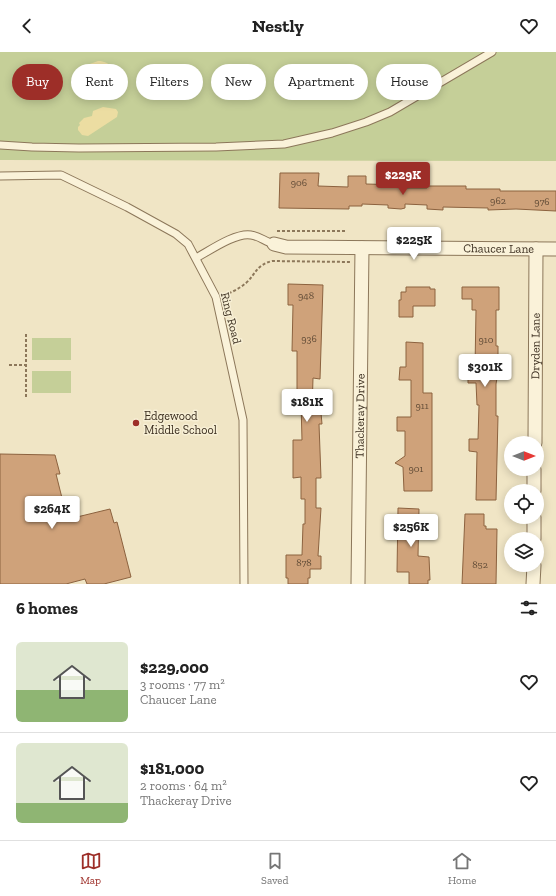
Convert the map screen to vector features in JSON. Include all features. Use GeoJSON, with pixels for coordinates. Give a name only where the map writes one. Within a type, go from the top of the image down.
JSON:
{"type":"FeatureCollection","features":[{"type":"Feature","properties":{"kind":"street","name":"Chaucer Lane"},"geometry":{"type":"LineString","coordinates":[[274,244],[286,247],[556,249]]}},
{"type":"Feature","properties":{"kind":"street","name":"Thackeray Drive"},"geometry":{"type":"LineString","coordinates":[[358,584],[362,248]]}},
{"type":"Feature","properties":{"kind":"street","name":"Dryden Lane"},"geometry":{"type":"LineString","coordinates":[[535,436],[536,249]]}},
{"type":"Feature","properties":{"kind":"street"},"geometry":{"type":"LineString","coordinates":[[533,584],[534,572]]}},
{"type":"Feature","properties":{"kind":"lane"},"geometry":{"type":"LineString","coordinates":[[0,145],[79,148],[216,147],[284,144],[332,133],[366,122],[390,112],[492,52]]}},
{"type":"Feature","properties":{"kind":"lane","name":"Ring Road"},"geometry":{"type":"LineString","coordinates":[[0,176],[61,175],[176,234],[188,244],[216,297],[243,420],[244,584]]}},
{"type":"Feature","properties":{"kind":"lane"},"geometry":{"type":"LineString","coordinates":[[196,258],[233,238],[244,234],[253,235],[266,242],[274,244]]}},
{"type":"Feature","properties":{"kind":"path"},"geometry":{"type":"LineString","coordinates":[[278,231],[347,231]]}},
{"type":"Feature","properties":{"kind":"path"},"geometry":{"type":"LineString","coordinates":[[216,297],[229,293],[246,283],[264,263],[272,261],[353,262]]}},
{"type":"Feature","properties":{"kind":"path"},"geometry":{"type":"LineString","coordinates":[[26,333],[26,397]]}},
{"type":"Feature","properties":{"kind":"path"},"geometry":{"type":"LineString","coordinates":[[9,365],[27,365]]}},
{"type":"Feature","properties":{"kind":"green space"},"geometry":{"type":"Polygon","coordinates":[[[0,52],[556,52],[556,161],[0,160],[0,52]]]}},
{"type":"Feature","properties":{"kind":"green space"},"geometry":{"type":"Polygon","coordinates":[[[32,338],[71,338],[71,360],[32,360],[32,338]]]}},
{"type":"Feature","properties":{"kind":"green space"},"geometry":{"type":"Polygon","coordinates":[[[32,371],[71,371],[71,393],[32,393],[32,371]]]}},
{"type":"Feature","properties":{"kind":"sand"},"geometry":{"type":"Polygon","coordinates":[[[102,61],[108,64],[90,64],[102,61]]]}},
{"type":"Feature","properties":{"kind":"sand"},"geometry":{"type":"Polygon","coordinates":[[[103,107],[116,109],[118,112],[117,117],[88,136],[82,135],[78,130],[80,125],[79,123],[84,118],[92,116],[93,111],[103,107]]]}},
{"type":"Feature","properties":{"kind":"building"},"geometry":{"type":"Polygon","coordinates":[[[280,173],[319,173],[318,186],[348,187],[348,176],[366,176],[366,184],[404,185],[404,188],[427,188],[427,186],[466,186],[466,189],[500,189],[500,191],[556,191],[556,211],[516,209],[488,210],[488,208],[443,207],[443,210],[427,209],[427,205],[405,204],[405,208],[401,209],[388,208],[388,205],[362,204],[362,206],[349,206],[349,209],[279,208],[280,173]]]}},
{"type":"Feature","properties":{"kind":"building"},"geometry":{"type":"Polygon","coordinates":[[[288,284],[323,285],[320,379],[313,378],[312,413],[321,413],[322,424],[319,424],[321,478],[316,478],[316,508],[321,508],[318,556],[321,556],[321,569],[310,569],[308,584],[288,584],[288,578],[286,578],[286,555],[302,555],[303,524],[305,524],[305,499],[301,499],[301,477],[293,478],[293,440],[302,440],[301,403],[297,402],[297,351],[292,351],[293,305],[288,305],[288,284]]]}},
{"type":"Feature","properties":{"kind":"building"},"geometry":{"type":"Polygon","coordinates":[[[406,287],[430,287],[430,289],[435,289],[435,306],[413,306],[413,317],[399,317],[399,300],[401,300],[401,292],[406,292],[406,287]]]}},
{"type":"Feature","properties":{"kind":"building"},"geometry":{"type":"Polygon","coordinates":[[[462,287],[499,287],[499,310],[496,310],[498,378],[496,384],[496,416],[498,416],[496,500],[476,500],[477,452],[469,451],[469,439],[478,439],[479,405],[477,405],[476,383],[468,383],[468,368],[475,368],[476,310],[472,310],[472,299],[462,299],[462,287]]]}},
{"type":"Feature","properties":{"kind":"building"},"geometry":{"type":"Polygon","coordinates":[[[406,342],[423,343],[423,393],[432,393],[432,491],[404,491],[403,467],[395,463],[405,456],[405,431],[397,431],[397,417],[411,417],[411,380],[399,380],[400,367],[406,367],[406,342]]]}},
{"type":"Feature","properties":{"kind":"building"},"geometry":{"type":"Polygon","coordinates":[[[0,454],[55,455],[60,474],[56,474],[66,514],[76,512],[77,517],[110,509],[114,523],[117,522],[131,577],[104,584],[87,584],[85,579],[66,584],[0,584],[0,454]]]}},
{"type":"Feature","properties":{"kind":"building"},"geometry":{"type":"Polygon","coordinates":[[[398,508],[419,509],[418,556],[429,557],[430,580],[428,580],[428,584],[409,584],[409,572],[397,572],[398,508]]]}},
{"type":"Feature","properties":{"kind":"building"},"geometry":{"type":"Polygon","coordinates":[[[465,514],[484,514],[484,526],[486,526],[486,529],[497,529],[496,584],[462,584],[465,514]]]}},
{"type":"Feature","properties":{"kind":"place","name":"Edgewood Middle School"},"geometry":{"type":"Point","coordinates":[136,423]}}]}
